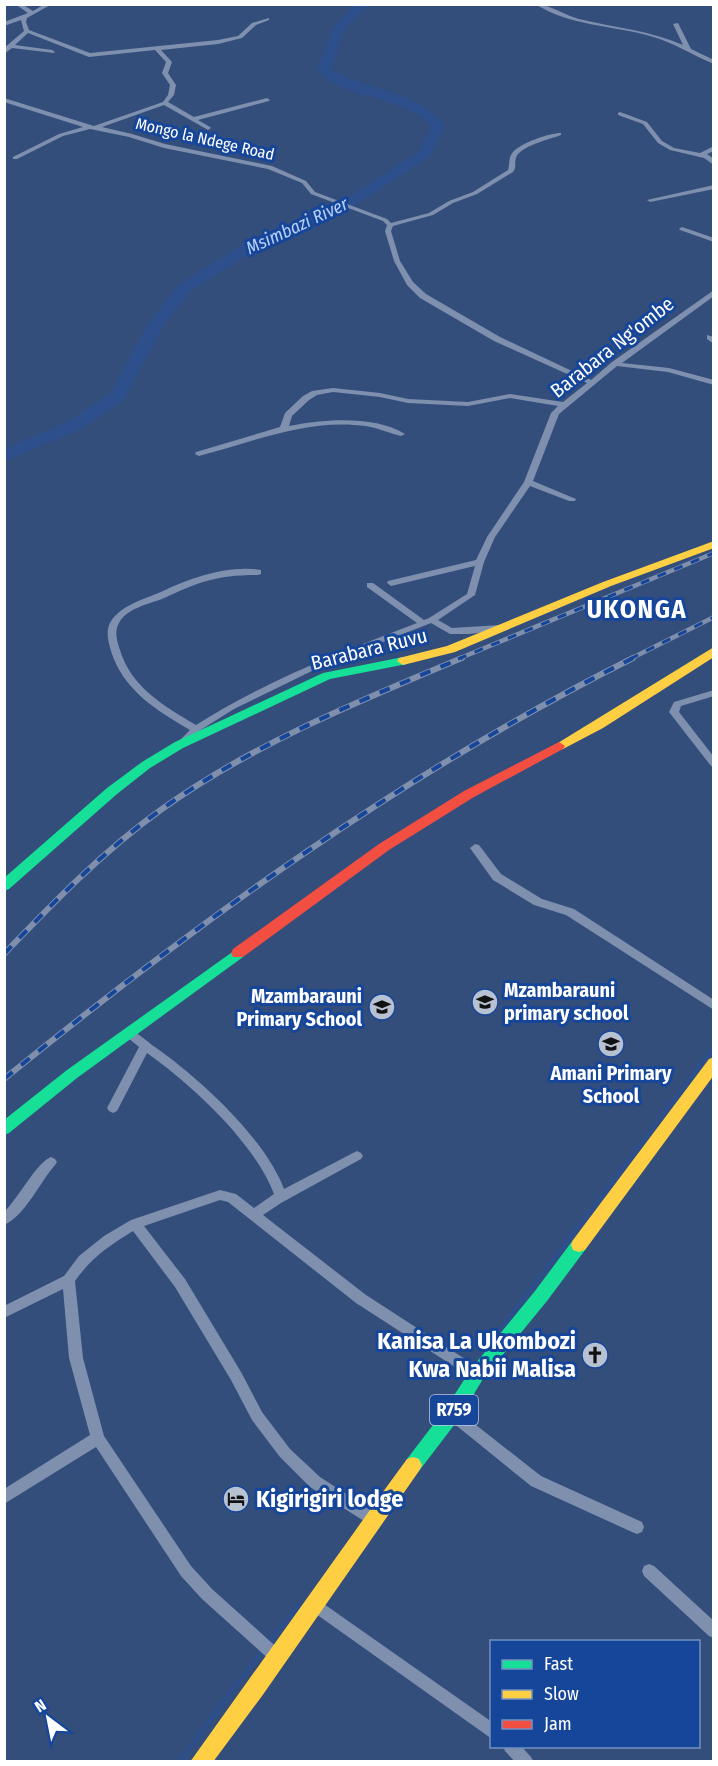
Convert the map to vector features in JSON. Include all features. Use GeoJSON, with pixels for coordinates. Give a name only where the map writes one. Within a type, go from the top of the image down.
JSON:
{"type":"FeatureCollection","features":[{"type":"Feature","properties":{"kind":"street"},"geometry":{"type":"LineString","coordinates":[[16,4],[31,12]]}},
{"type":"Feature","properties":{"kind":"street"},"geometry":{"type":"LineString","coordinates":[[4,24],[50,4]]}},
{"type":"Feature","properties":{"kind":"street"},"geometry":{"type":"LineString","coordinates":[[537,4],[586,22],[660,38],[714,62]]}},
{"type":"Feature","properties":{"kind":"street"},"geometry":{"type":"LineString","coordinates":[[24,17],[23,22],[27,30],[88,55],[208,44],[236,38],[254,24],[267,19]]}},
{"type":"Feature","properties":{"kind":"street"},"geometry":{"type":"LineString","coordinates":[[676,24],[689,51]]}},
{"type":"Feature","properties":{"kind":"street"},"geometry":{"type":"LineString","coordinates":[[4,52],[13,46],[27,30]]}},
{"type":"Feature","properties":{"kind":"street"},"geometry":{"type":"LineString","coordinates":[[13,46],[52,52]]}},
{"type":"Feature","properties":{"kind":"street"},"geometry":{"type":"LineString","coordinates":[[15,158],[61,135],[92,128],[165,103],[171,95],[173,85],[165,73],[170,62],[158,50]]}},
{"type":"Feature","properties":{"kind":"street","name":"Mongo la Ndege Road"},"geometry":{"type":"LineString","coordinates":[[4,100],[92,128],[130,135],[164,146],[270,167],[304,182],[313,193],[385,220],[390,225]]}},
{"type":"Feature","properties":{"kind":"street"},"geometry":{"type":"LineString","coordinates":[[194,119],[267,100]]}},
{"type":"Feature","properties":{"kind":"street"},"geometry":{"type":"LineString","coordinates":[[165,103],[208,128]]}},
{"type":"Feature","properties":{"kind":"street"},"geometry":{"type":"LineString","coordinates":[[620,114],[645,123],[660,142],[672,149],[703,156],[714,163]]}},
{"type":"Feature","properties":{"kind":"street"},"geometry":{"type":"LineString","coordinates":[[559,134],[522,148],[512,159],[511,171],[475,193],[451,202],[425,216],[390,225],[388,231],[397,261],[410,283],[423,297],[497,339],[592,383]]}},
{"type":"Feature","properties":{"kind":"street"},"geometry":{"type":"LineString","coordinates":[[703,156],[714,148]]}},
{"type":"Feature","properties":{"kind":"street"},"geometry":{"type":"LineString","coordinates":[[650,200],[714,187]]}},
{"type":"Feature","properties":{"kind":"street"},"geometry":{"type":"LineString","coordinates":[[682,229],[714,240]]}},
{"type":"Feature","properties":{"kind":"street","name":"Barabara Ng'ombe"},"geometry":{"type":"LineString","coordinates":[[180,745],[214,716],[318,664],[427,621],[471,595],[480,562],[491,537],[528,482],[555,413],[615,364],[714,292]]}},
{"type":"Feature","properties":{"kind":"street"},"geometry":{"type":"LineString","coordinates":[[615,364],[669,370],[714,383]]}},
{"type":"Feature","properties":{"kind":"street"},"geometry":{"type":"LineString","coordinates":[[284,428],[288,415],[300,403],[315,393],[333,390],[381,395],[408,401],[468,404],[510,396],[565,405]]}},
{"type":"Feature","properties":{"kind":"street"},"geometry":{"type":"LineString","coordinates":[[199,454],[284,428],[315,422],[368,424],[401,434]]}},
{"type":"Feature","properties":{"kind":"street"},"geometry":{"type":"LineString","coordinates":[[528,482],[572,499]]}},
{"type":"Feature","properties":{"kind":"street","name":"Barabara Ruvu"},"geometry":{"type":"LineString","coordinates":[[4,886],[112,791],[146,765],[180,745],[327,676],[429,655],[714,544]]}},
{"type":"Feature","properties":{"kind":"street"},"geometry":{"type":"LineString","coordinates":[[391,583],[480,562]]}},
{"type":"Feature","properties":{"kind":"street"},"geometry":{"type":"LineString","coordinates":[[196,729],[161,709],[128,679],[115,651],[111,629],[117,619],[129,610],[196,579],[223,573],[258,572]]}},
{"type":"Feature","properties":{"kind":"street"},"geometry":{"type":"LineString","coordinates":[[370,585],[427,621],[450,631],[469,632],[505,627]]}},
{"type":"Feature","properties":{"kind":"street"},"geometry":{"type":"LineString","coordinates":[[4,1129],[72,1074],[384,847],[469,794],[599,724],[714,651]]}},
{"type":"Feature","properties":{"kind":"street"},"geometry":{"type":"LineString","coordinates":[[714,693],[677,704],[674,712],[714,764]]}},
{"type":"Feature","properties":{"kind":"street"},"geometry":{"type":"LineString","coordinates":[[475,848],[497,877],[538,902],[570,912],[714,1006]]}},
{"type":"Feature","properties":{"kind":"street"},"geometry":{"type":"LineString","coordinates":[[128,1033],[182,1072],[239,1133],[267,1169],[280,1194],[277,1199]]}},
{"type":"Feature","properties":{"kind":"street"},"geometry":{"type":"LineString","coordinates":[[113,1108],[145,1046]]}},
{"type":"Feature","properties":{"kind":"street","name":"R759"},"geometry":{"type":"LineString","coordinates":[[200,1761],[235,1718],[372,1520],[452,1414],[477,1374],[541,1296],[714,1063]]}},
{"type":"Feature","properties":{"kind":"street"},"geometry":{"type":"LineString","coordinates":[[255,1214],[277,1199],[357,1156]]}},
{"type":"Feature","properties":{"kind":"street"},"geometry":{"type":"LineString","coordinates":[[4,1220],[16,1211],[41,1171],[51,1162]]}},
{"type":"Feature","properties":{"kind":"street"},"geometry":{"type":"LineString","coordinates":[[4,1313],[69,1280],[83,1260],[108,1240],[135,1224],[220,1195],[232,1198],[255,1214],[361,1299],[477,1374]]}},
{"type":"Feature","properties":{"kind":"street"},"geometry":{"type":"LineString","coordinates":[[135,1224],[180,1283],[236,1376],[257,1416],[285,1453],[315,1482],[372,1520]]}},
{"type":"Feature","properties":{"kind":"street"},"geometry":{"type":"LineString","coordinates":[[69,1280],[76,1358],[98,1438],[186,1571],[207,1594],[277,1657]]}},
{"type":"Feature","properties":{"kind":"street"},"geometry":{"type":"LineString","coordinates":[[452,1414],[536,1481],[637,1527]]}},
{"type":"Feature","properties":{"kind":"street"},"geometry":{"type":"LineString","coordinates":[[4,1498],[98,1438]]}},
{"type":"Feature","properties":{"kind":"street"},"geometry":{"type":"LineString","coordinates":[[650,1570],[714,1631]]}},
{"type":"Feature","properties":{"kind":"street"},"geometry":{"type":"LineString","coordinates":[[314,1604],[490,1731]]}},
{"type":"Feature","properties":{"kind":"street"},"geometry":{"type":"LineString","coordinates":[[512,1748],[526,1761]]}},
{"type":"Feature","properties":{"kind":"waterway","name":"Msimbazi River"},"geometry":{"type":"LineString","coordinates":[[4,456],[73,426],[117,397],[156,324],[184,288],[253,245],[345,206],[425,153],[438,126],[428,116],[402,102],[338,79],[324,70],[340,26],[363,4]]}},
{"type":"Feature","properties":{"kind":"waterway"},"geometry":{"type":"LineString","coordinates":[[643,1141],[714,1047]]}},
{"type":"Feature","properties":{"kind":"waterway"},"geometry":{"type":"LineString","coordinates":[[500,1330],[644,1140]]}},
{"type":"Feature","properties":{"kind":"waterway"},"geometry":{"type":"LineString","coordinates":[[268,1643],[299,1605]]}},
{"type":"Feature","properties":{"kind":"waterway"},"geometry":{"type":"LineString","coordinates":[[179,1762],[263,1649]]}},
{"type":"Feature","properties":{"kind":"railway"},"geometry":{"type":"LineString","coordinates":[[458,659],[714,553]]}},
{"type":"Feature","properties":{"kind":"railway"},"geometry":{"type":"LineString","coordinates":[[630,659],[714,617]]}},
{"type":"Feature","properties":{"kind":"railway"},"geometry":{"type":"LineString","coordinates":[[4,954],[119,842],[197,786],[233,764],[308,725],[462,658]]}},
{"type":"Feature","properties":{"kind":"railway"},"geometry":{"type":"LineString","coordinates":[[4,1079],[153,962],[307,851],[467,749],[633,658]]}},
{"type":"Feature","properties":{"kind":"traffic: fast"},"geometry":{"type":"LineString","coordinates":[[4,886],[112,791],[146,765],[179,745],[327,676],[403,661]]}},
{"type":"Feature","properties":{"kind":"traffic: fast"},"geometry":{"type":"LineString","coordinates":[[4,1129],[72,1074],[238,953]]}},
{"type":"Feature","properties":{"kind":"traffic: fast"},"geometry":{"type":"LineString","coordinates":[[413,1465],[452,1414],[477,1374],[541,1296],[579,1245]]}},
{"type":"Feature","properties":{"kind":"traffic: slow"},"geometry":{"type":"LineString","coordinates":[[403,661],[451,649],[607,584],[714,544]]}},
{"type":"Feature","properties":{"kind":"traffic: slow"},"geometry":{"type":"LineString","coordinates":[[559,746],[599,725],[714,651]]}},
{"type":"Feature","properties":{"kind":"traffic: slow"},"geometry":{"type":"LineString","coordinates":[[579,1245],[714,1063]]}},
{"type":"Feature","properties":{"kind":"traffic: slow"},"geometry":{"type":"LineString","coordinates":[[200,1762],[255,1689],[413,1465]]}},
{"type":"Feature","properties":{"kind":"traffic: jam"},"geometry":{"type":"LineString","coordinates":[[238,953],[384,847],[469,794],[559,746]]}},
{"type":"Feature","properties":{"kind":"place","name":"Mzambarauni primary school"},"geometry":{"type":"Point","coordinates":[485,1002]}},
{"type":"Feature","properties":{"kind":"place","name":"Mzambarauni Primary School"},"geometry":{"type":"Point","coordinates":[382,1007]}},
{"type":"Feature","properties":{"kind":"place","name":"Amani Primary School"},"geometry":{"type":"Point","coordinates":[611,1044]}},
{"type":"Feature","properties":{"kind":"place","name":"Kanisa La Ukombozi Kwa Nabii Malisa"},"geometry":{"type":"Point","coordinates":[595,1355]}},
{"type":"Feature","properties":{"kind":"place","name":"Kigirigiri lodge"},"geometry":{"type":"Point","coordinates":[236,1499]}},
{"type":"Feature","properties":{"kind":"district","name":"UKONGA"},"geometry":{"type":"Point","coordinates":[637,609]}}]}
